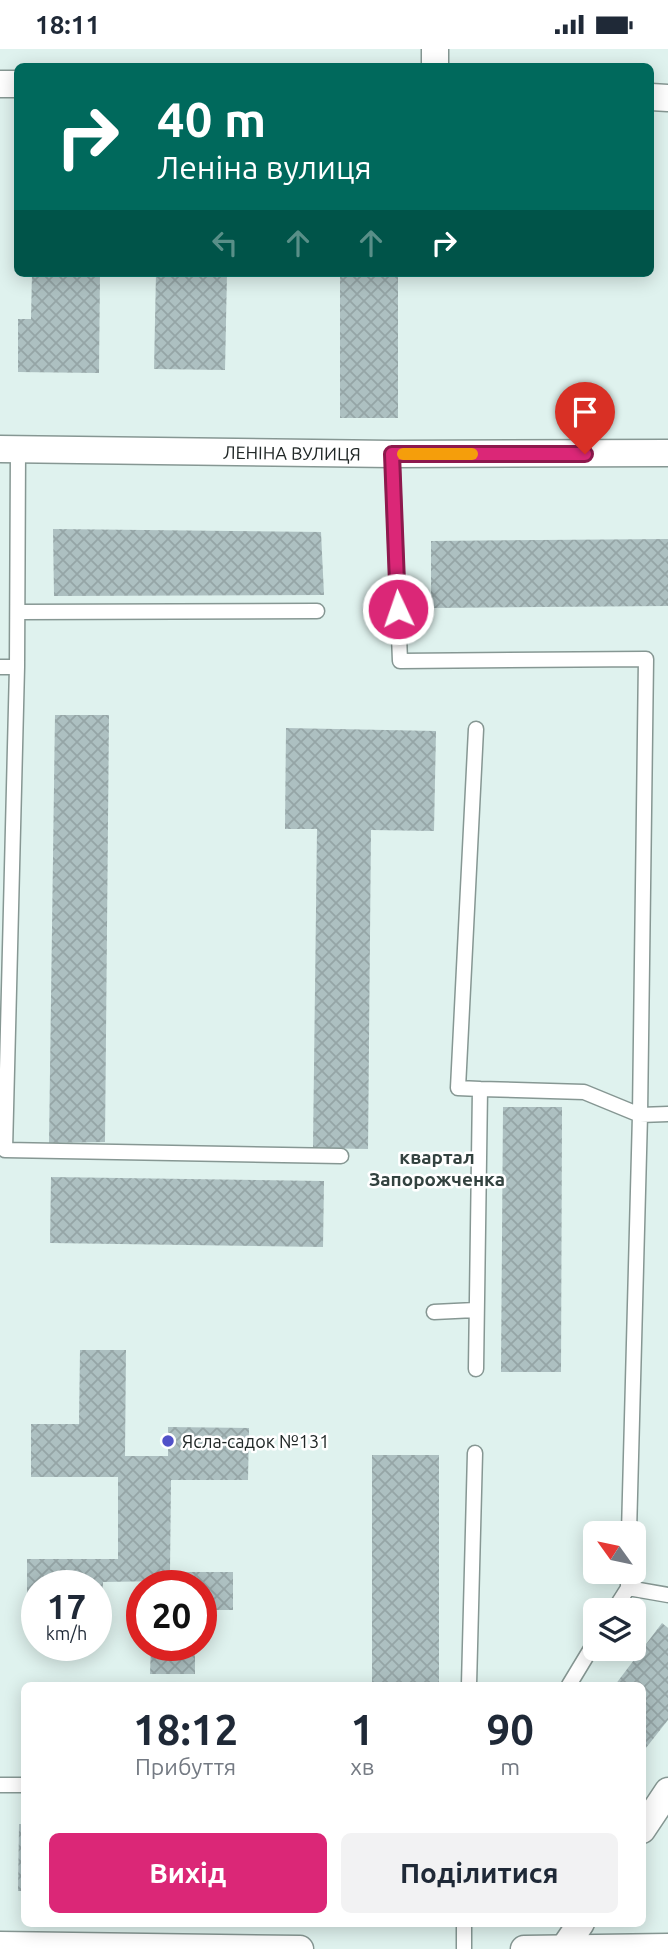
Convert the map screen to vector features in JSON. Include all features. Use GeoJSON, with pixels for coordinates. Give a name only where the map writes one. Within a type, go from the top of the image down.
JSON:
{"type":"FeatureCollection","features":[{"type":"Feature","properties":{"kind":"street","name":"ЛЕНІНА ВУЛИЦЯ"},"geometry":{"type":"LineString","coordinates":[[9,450],[392,454],[668,453]]}},
{"type":"Feature","properties":{"kind":"street"},"geometry":{"type":"LineString","coordinates":[[646,1824],[668,1791]]}},
{"type":"Feature","properties":{"kind":"street"},"geometry":{"type":"LineString","coordinates":[[565,1948],[578,1927]]}},
{"type":"Feature","properties":{"kind":"street"},"geometry":{"type":"LineString","coordinates":[[0,1945],[300,1949]]}},
{"type":"Feature","properties":{"kind":"street"},"geometry":{"type":"LineString","coordinates":[[524,1949],[668,1947]]}},
{"type":"Feature","properties":{"kind":"lane"},"geometry":{"type":"LineString","coordinates":[[9,450],[18,612],[5,1150],[341,1156]]}},
{"type":"Feature","properties":{"kind":"lane"},"geometry":{"type":"LineString","coordinates":[[392,454],[400,661],[646,659],[640,1115],[629,1521]]}},
{"type":"Feature","properties":{"kind":"lane"},"geometry":{"type":"LineString","coordinates":[[18,612],[317,611]]}},
{"type":"Feature","properties":{"kind":"lane"},"geometry":{"type":"LineString","coordinates":[[0,667],[17,667]]}},
{"type":"Feature","properties":{"kind":"lane"},"geometry":{"type":"LineString","coordinates":[[476,729],[458,1088],[584,1092],[640,1115],[668,1114]]}},
{"type":"Feature","properties":{"kind":"lane"},"geometry":{"type":"LineString","coordinates":[[476,1369],[480,1089]]}},
{"type":"Feature","properties":{"kind":"lane"},"geometry":{"type":"LineString","coordinates":[[434,1311],[475,1310]]}},
{"type":"Feature","properties":{"kind":"lane"},"geometry":{"type":"LineString","coordinates":[[469,1682],[475,1453]]}},
{"type":"Feature","properties":{"kind":"lane"},"geometry":{"type":"LineString","coordinates":[[622,1598],[628,1584]]}},
{"type":"Feature","properties":{"kind":"lane"},"geometry":{"type":"LineString","coordinates":[[628,1588],[668,1595]]}},
{"type":"Feature","properties":{"kind":"lane"},"geometry":{"type":"LineString","coordinates":[[571,1682],[584,1661]]}},
{"type":"Feature","properties":{"kind":"lane"},"geometry":{"type":"LineString","coordinates":[[0,1785],[21,1785]]}},
{"type":"Feature","properties":{"kind":"lane"},"geometry":{"type":"LineString","coordinates":[[464,1927],[464,1949]]}},
{"type":"Feature","properties":{"kind":"building"},"geometry":{"type":"Polygon","coordinates":[[[32,277],[100,277],[99,373],[18,372],[18,319],[31,319],[32,277]]]}},
{"type":"Feature","properties":{"kind":"building"},"geometry":{"type":"Polygon","coordinates":[[[156,277],[227,277],[225,370],[154,369],[156,277]]]}},
{"type":"Feature","properties":{"kind":"building"},"geometry":{"type":"Polygon","coordinates":[[[340,277],[398,277],[398,418],[340,418],[340,277]]]}},
{"type":"Feature","properties":{"kind":"building"},"geometry":{"type":"Polygon","coordinates":[[[53,529],[321,532],[324,595],[54,596],[53,529]]]}},
{"type":"Feature","properties":{"kind":"building"},"geometry":{"type":"Polygon","coordinates":[[[668,539],[668,606],[431,608],[431,541],[668,539]]]}},
{"type":"Feature","properties":{"kind":"building"},"geometry":{"type":"Polygon","coordinates":[[[55,715],[109,715],[105,1142],[49,1143],[55,715]]]}},
{"type":"Feature","properties":{"kind":"building"},"geometry":{"type":"Polygon","coordinates":[[[286,728],[436,731],[434,831],[371,830],[368,1149],[313,1148],[317,829],[285,829],[286,728]]]}},
{"type":"Feature","properties":{"kind":"building"},"geometry":{"type":"Polygon","coordinates":[[[503,1107],[562,1107],[561,1372],[501,1372],[503,1107]]]}},
{"type":"Feature","properties":{"kind":"building"},"geometry":{"type":"Polygon","coordinates":[[[51,1177],[324,1181],[323,1247],[50,1243],[51,1177]]]}},
{"type":"Feature","properties":{"kind":"building"},"geometry":{"type":"Polygon","coordinates":[[[80,1350],[126,1350],[125,1456],[168,1456],[168,1427],[249,1428],[248,1480],[171,1480],[170,1570],[126,1570],[126,1582],[112,1582],[112,1570],[27,1570],[27,1559],[118,1559],[118,1477],[31,1477],[31,1424],[79,1424],[80,1350]]]}},
{"type":"Feature","properties":{"kind":"building"},"geometry":{"type":"Polygon","coordinates":[[[372,1455],[439,1455],[439,1682],[372,1682],[372,1455]]]}},
{"type":"Feature","properties":{"kind":"building"},"geometry":{"type":"Polygon","coordinates":[[[217,1572],[233,1572],[233,1610],[217,1610],[217,1572]]]}},
{"type":"Feature","properties":{"kind":"building"},"geometry":{"type":"Polygon","coordinates":[[[662,1623],[668,1628],[668,1720],[646,1748],[646,1682],[617,1682],[633,1661],[646,1661],[646,1644],[662,1623]]]}},
{"type":"Feature","properties":{"kind":"building"},"geometry":{"type":"Polygon","coordinates":[[[150,1661],[195,1661],[195,1674],[150,1674],[150,1661]]]}},
{"type":"Feature","properties":{"kind":"building"},"geometry":{"type":"Polygon","coordinates":[[[19,1824],[21,1824],[21,1891],[18,1891],[19,1824]]]}},
{"type":"Feature","properties":{"kind":"slow traffic"},"geometry":{"type":"LineString","coordinates":[[403,454],[472,454]]}},
{"type":"Feature","properties":{"kind":"place","name":"Ясла-садок №131"},"geometry":{"type":"Point","coordinates":[168,1441]}},
{"type":"Feature","properties":{"kind":"district","name":"квартал Запорожченка"},"geometry":{"type":"Point","coordinates":[437,1168]}},
{"type":"Feature","properties":{"kind":"route"},"geometry":{"type":"LineString","coordinates":[[398,609],[392,454],[585,454]]}}]}
